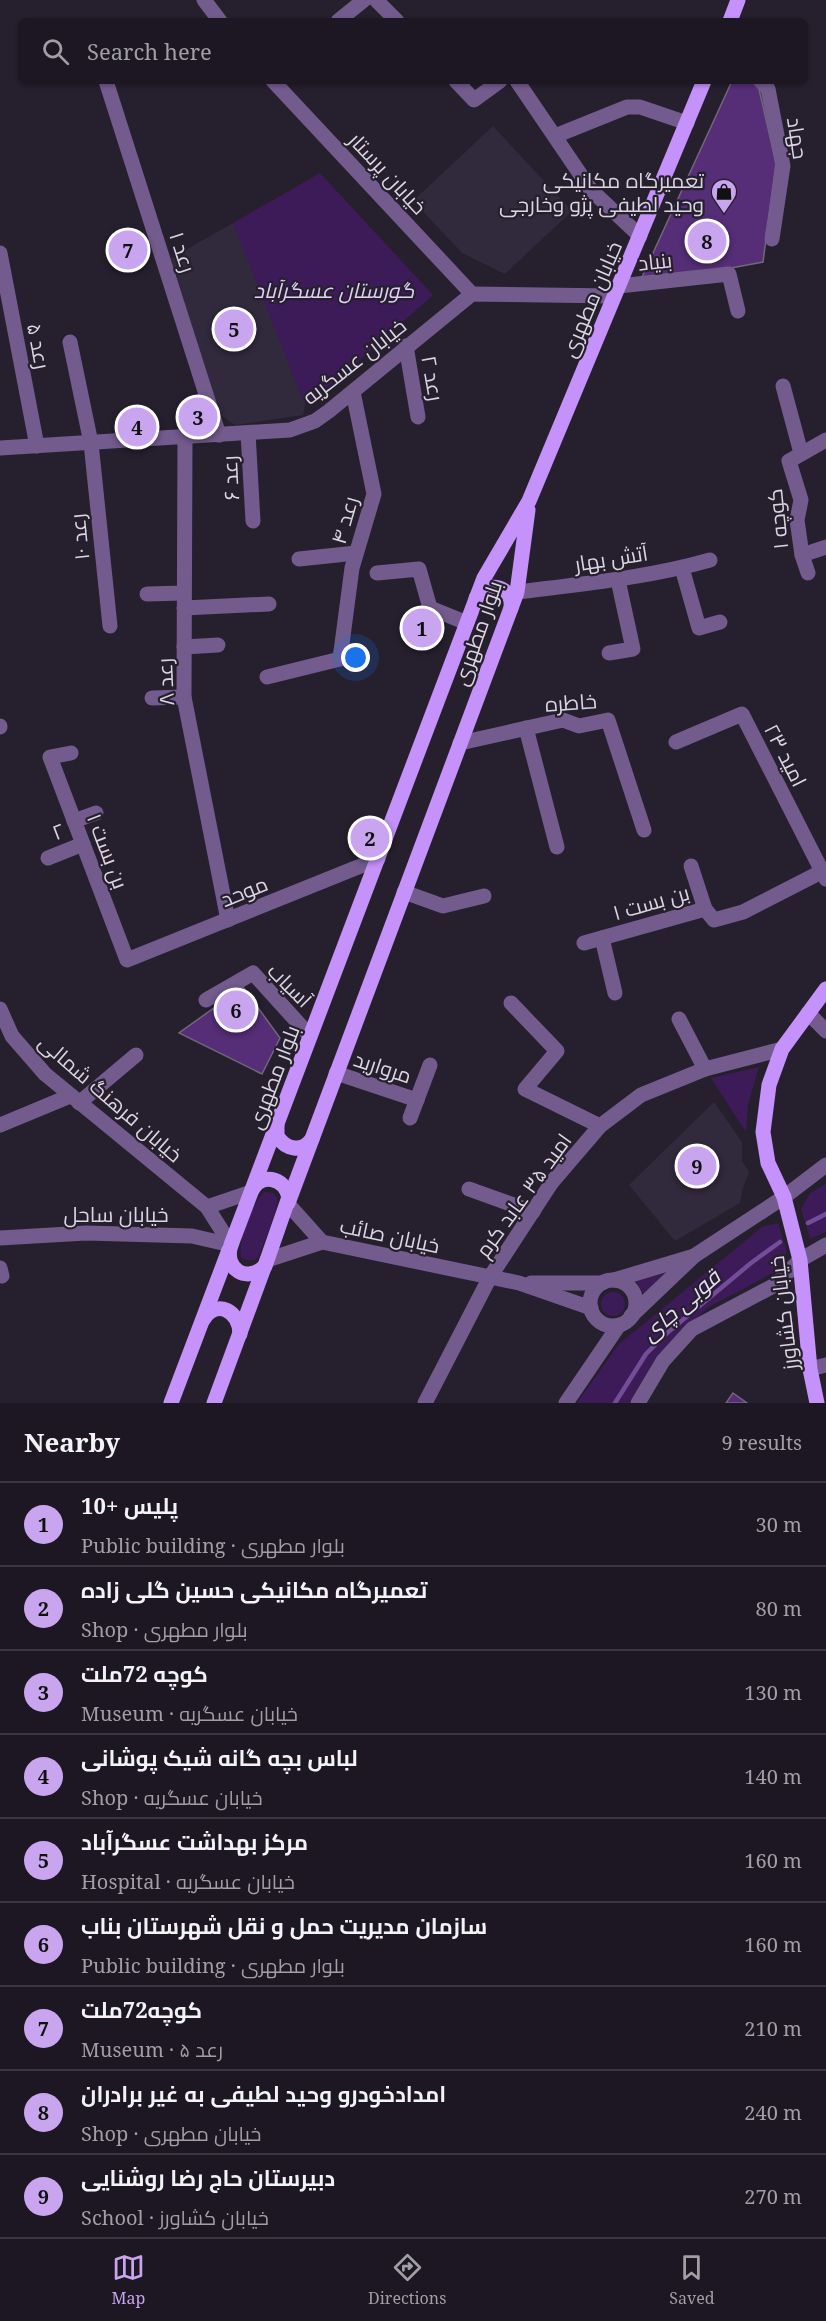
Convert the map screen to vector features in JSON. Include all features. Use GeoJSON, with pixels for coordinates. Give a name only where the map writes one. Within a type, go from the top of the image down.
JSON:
{"type":"FeatureCollection","features":[{"type":"Feature","properties":{"kind":"main road"},"geometry":{"type":"LineString","coordinates":[[731,18],[738,0]]}},
{"type":"Feature","properties":{"kind":"main road","name":"خیابان مطهری"},"geometry":{"type":"LineString","coordinates":[[529,501],[703,84]]}},
{"type":"Feature","properties":{"kind":"main road","name":"بلوار مطهری"},"geometry":{"type":"LineString","coordinates":[[267,1260],[517,592],[529,501]]}},
{"type":"Feature","properties":{"kind":"main road","name":"بلوار مطهری"},"geometry":{"type":"LineString","coordinates":[[231,1245],[484,578],[529,501]]}},
{"type":"Feature","properties":{"kind":"main road"},"geometry":{"type":"LineString","coordinates":[[476,598],[484,589],[497,587],[503,589],[511,599],[510,611]]}},
{"type":"Feature","properties":{"kind":"main road","name":"خیابان کشاورز"},"geometry":{"type":"LineString","coordinates":[[817,1403],[810,1370],[800,1260],[784,1197],[768,1163],[763,1132],[769,1085],[782,1049],[826,989]]}},
{"type":"Feature","properties":{"kind":"main road"},"geometry":{"type":"LineString","coordinates":[[277,1124],[277,1137],[285,1146],[292,1149],[305,1146],[313,1137]]}},
{"type":"Feature","properties":{"kind":"main road"},"geometry":{"type":"LineString","coordinates":[[251,1192],[259,1181],[272,1179],[284,1185],[289,1197],[288,1204]]}},
{"type":"Feature","properties":{"kind":"main road"},"geometry":{"type":"LineString","coordinates":[[231,1245],[229,1259],[236,1270],[242,1273],[248,1274],[260,1270],[267,1260]]}},
{"type":"Feature","properties":{"kind":"main road"},"geometry":{"type":"LineString","coordinates":[[171,1403],[231,1245]]}},
{"type":"Feature","properties":{"kind":"main road"},"geometry":{"type":"LineString","coordinates":[[214,1403],[267,1260]]}},
{"type":"Feature","properties":{"kind":"main road"},"geometry":{"type":"LineString","coordinates":[[203,1320],[211,1311],[224,1309],[235,1316],[239,1322],[240,1334]]}},
{"type":"Feature","properties":{"kind":"street"},"geometry":{"type":"LineString","coordinates":[[204,0],[218,18]]}},
{"type":"Feature","properties":{"kind":"street"},"geometry":{"type":"LineString","coordinates":[[342,18],[364,0]]}},
{"type":"Feature","properties":{"kind":"street"},"geometry":{"type":"LineString","coordinates":[[376,0],[394,18]]}},
{"type":"Feature","properties":{"kind":"street","name":"رعد ۱"},"geometry":{"type":"LineString","coordinates":[[107,84],[219,435]]}},
{"type":"Feature","properties":{"kind":"street","name":"خیابان پرستار"},"geometry":{"type":"LineString","coordinates":[[276,84],[472,294]]}},
{"type":"Feature","properties":{"kind":"street"},"geometry":{"type":"LineString","coordinates":[[459,84],[474,100],[496,84]]}},
{"type":"Feature","properties":{"kind":"street"},"geometry":{"type":"LineString","coordinates":[[519,84],[591,190],[640,236]]}},
{"type":"Feature","properties":{"kind":"street","name":"جهاد"},"geometry":{"type":"LineString","coordinates":[[764,84],[768,89],[783,166],[772,239]]}},
{"type":"Feature","properties":{"kind":"street"},"geometry":{"type":"LineString","coordinates":[[555,136],[627,107],[639,107],[687,123]]}},
{"type":"Feature","properties":{"kind":"street","name":"رعد ۵"},"geometry":{"type":"LineString","coordinates":[[0,253],[37,446]]}},
{"type":"Feature","properties":{"kind":"street","name":"بنیاد"},"geometry":{"type":"LineString","coordinates":[[617,291],[729,274],[738,311]]}},
{"type":"Feature","properties":{"kind":"street"},"geometry":{"type":"LineString","coordinates":[[472,294],[617,291]]}},
{"type":"Feature","properties":{"kind":"street","name":"خیابان عسگریه"},"geometry":{"type":"LineString","coordinates":[[0,448],[282,431],[303,426],[329,411],[472,294]]}},
{"type":"Feature","properties":{"kind":"street","name":"رعد ۱۰"},"geometry":{"type":"LineString","coordinates":[[70,342],[91,443],[110,626]]}},
{"type":"Feature","properties":{"kind":"street","name":"رعد ۲"},"geometry":{"type":"LineString","coordinates":[[406,346],[418,417]]}},
{"type":"Feature","properties":{"kind":"street","name":"کوچه ۱"},"geometry":{"type":"LineString","coordinates":[[783,386],[801,500],[797,520],[802,555],[808,573]]}},
{"type":"Feature","properties":{"kind":"street","name":"رعد ۴"},"geometry":{"type":"LineString","coordinates":[[267,677],[340,660],[352,568],[374,494],[353,392]]}},
{"type":"Feature","properties":{"kind":"street","name":"رعد ۶"},"geometry":{"type":"LineString","coordinates":[[248,433],[253,521]]}},
{"type":"Feature","properties":{"kind":"street","name":"رعد ۸"},"geometry":{"type":"LineString","coordinates":[[185,437],[184,697],[228,920]]}},
{"type":"Feature","properties":{"kind":"street"},"geometry":{"type":"LineString","coordinates":[[795,457],[826,440]]}},
{"type":"Feature","properties":{"kind":"street"},"geometry":{"type":"LineString","coordinates":[[802,555],[826,547]]}},
{"type":"Feature","properties":{"kind":"street"},"geometry":{"type":"LineString","coordinates":[[299,559],[356,553]]}},
{"type":"Feature","properties":{"kind":"street","name":"آتش بهار"},"geometry":{"type":"LineString","coordinates":[[517,592],[618,580],[682,568],[710,560]]}},
{"type":"Feature","properties":{"kind":"street"},"geometry":{"type":"LineString","coordinates":[[682,568],[699,628],[720,622]]}},
{"type":"Feature","properties":{"kind":"street"},"geometry":{"type":"LineString","coordinates":[[377,573],[419,569],[430,608],[467,623]]}},
{"type":"Feature","properties":{"kind":"street"},"geometry":{"type":"LineString","coordinates":[[609,653],[633,649],[618,580]]}},
{"type":"Feature","properties":{"kind":"street"},"geometry":{"type":"LineString","coordinates":[[147,594],[184,600],[269,604]]}},
{"type":"Feature","properties":{"kind":"street"},"geometry":{"type":"LineString","coordinates":[[184,646],[218,645]]}},
{"type":"Feature","properties":{"kind":"street"},"geometry":{"type":"LineString","coordinates":[[152,698],[184,697]]}},
{"type":"Feature","properties":{"kind":"street","name":"امید ۲۳"},"geometry":{"type":"LineString","coordinates":[[676,742],[742,714],[824,875]]}},
{"type":"Feature","properties":{"kind":"street","name":"خاطره"},"geometry":{"type":"LineString","coordinates":[[460,743],[563,720],[579,726],[608,720],[644,830]]}},
{"type":"Feature","properties":{"kind":"street"},"geometry":{"type":"LineString","coordinates":[[526,728],[557,847]]}},
{"type":"Feature","properties":{"kind":"street","name":"بن بست ۱"},"geometry":{"type":"LineString","coordinates":[[71,753],[50,757],[127,960]]}},
{"type":"Feature","properties":{"kind":"street"},"geometry":{"type":"LineString","coordinates":[[74,820],[96,813]]}},
{"type":"Feature","properties":{"kind":"street","name":"۲"},"geometry":{"type":"LineString","coordinates":[[48,858],[83,844]]}},
{"type":"Feature","properties":{"kind":"street","name":"موحد"},"geometry":{"type":"LineString","coordinates":[[127,960],[378,859]]}},
{"type":"Feature","properties":{"kind":"street"},"geometry":{"type":"LineString","coordinates":[[691,866],[705,909]]}},
{"type":"Feature","properties":{"kind":"street","name":"بن بست ۱"},"geometry":{"type":"LineString","coordinates":[[584,943],[705,909],[714,920],[743,912],[824,875]]}},
{"type":"Feature","properties":{"kind":"street"},"geometry":{"type":"LineString","coordinates":[[405,892],[443,906],[484,896]]}},
{"type":"Feature","properties":{"kind":"street"},"geometry":{"type":"LineString","coordinates":[[602,938],[615,993]]}},
{"type":"Feature","properties":{"kind":"street","name":"آسیاب"},"geometry":{"type":"LineString","coordinates":[[206,1000],[253,973],[310,1036]]}},
{"type":"Feature","properties":{"kind":"street"},"geometry":{"type":"LineString","coordinates":[[511,1003],[557,1051],[525,1089],[600,1126]]}},
{"type":"Feature","properties":{"kind":"street","name":"خیابان فرهنگ شمالی"},"geometry":{"type":"LineString","coordinates":[[0,1009],[12,1036],[28,1056],[75,1100],[207,1207],[231,1245]]}},
{"type":"Feature","properties":{"kind":"street"},"geometry":{"type":"LineString","coordinates":[[808,1013],[826,1031]]}},
{"type":"Feature","properties":{"kind":"street"},"geometry":{"type":"LineString","coordinates":[[679,1019],[705,1069]]}},
{"type":"Feature","properties":{"kind":"street","name":"امید ۳۵ عابد کرم"},"geometry":{"type":"LineString","coordinates":[[425,1403],[490,1277],[552,1182],[600,1126],[641,1095],[705,1069],[782,1049]]}},
{"type":"Feature","properties":{"kind":"street"},"geometry":{"type":"LineString","coordinates":[[0,1125],[75,1100],[136,1055]]}},
{"type":"Feature","properties":{"kind":"street"},"geometry":{"type":"LineString","coordinates":[[410,1118],[430,1065]]}},
{"type":"Feature","properties":{"kind":"street","name":"مروارید"},"geometry":{"type":"LineString","coordinates":[[336,1073],[417,1100]]}},
{"type":"Feature","properties":{"kind":"street"},"geometry":{"type":"LineString","coordinates":[[566,1403],[626,1321],[636,1303],[632,1290],[621,1282],[608,1282],[594,1291],[590,1302],[594,1315],[605,1325],[626,1321],[694,1256],[784,1197],[826,1165]]}},
{"type":"Feature","properties":{"kind":"street"},"geometry":{"type":"LineString","coordinates":[[469,1189],[534,1212]]}},
{"type":"Feature","properties":{"kind":"street"},"geometry":{"type":"LineString","coordinates":[[207,1207],[251,1192]]}},
{"type":"Feature","properties":{"kind":"street","name":"خیابان صائب"},"geometry":{"type":"LineString","coordinates":[[288,1204],[322,1242]]}},
{"type":"Feature","properties":{"kind":"street","name":"خیابان ساحل"},"geometry":{"type":"LineString","coordinates":[[0,1238],[86,1233],[192,1236],[231,1245]]}},
{"type":"Feature","properties":{"kind":"street","name":"خیابان صائب"},"geometry":{"type":"LineString","coordinates":[[267,1260],[322,1242],[519,1283],[591,1308]]}},
{"type":"Feature","properties":{"kind":"street"},"geometry":{"type":"LineString","coordinates":[[638,1403],[663,1361],[692,1329],[776,1284],[800,1260],[826,1245]]}},
{"type":"Feature","properties":{"kind":"street","name":"خیابان صائب"},"geometry":{"type":"LineString","coordinates":[[519,1283],[608,1282],[694,1256]]}},
{"type":"Feature","properties":{"kind":"street"},"geometry":{"type":"LineString","coordinates":[[810,1370],[826,1365]]}},
{"type":"Feature","properties":{"kind":"shaded area"},"geometry":{"type":"Polygon","coordinates":[[[493,126],[572,211],[505,274],[462,253],[413,201],[493,126]]]}},
{"type":"Feature","properties":{"kind":"shaded area"},"geometry":{"type":"Polygon","coordinates":[[[235,222],[305,405],[303,415],[235,425],[219,414],[171,258],[235,222]]]}},
{"type":"Feature","properties":{"kind":"shaded area"},"geometry":{"type":"Polygon","coordinates":[[[714,1102],[742,1142],[742,1161],[749,1172],[740,1203],[675,1241],[629,1185],[714,1102]]]}},
{"type":"Feature","properties":{"kind":"green space","name":"گورستان عسگرآباد"},"geometry":{"type":"Polygon","coordinates":[[[320,173],[433,295],[320,396],[305,405],[233,223],[320,173]]]}},
{"type":"Feature","properties":{"kind":"green space"},"geometry":{"type":"Polygon","coordinates":[[[759,1067],[748,1104],[746,1132],[711,1078],[759,1067]]]}},
{"type":"Feature","properties":{"kind":"green space"},"geometry":{"type":"Polygon","coordinates":[[[826,1184],[826,1232],[810,1239],[801,1209],[810,1193],[826,1184]]]}},
{"type":"Feature","properties":{"kind":"green space"},"geometry":{"type":"Polygon","coordinates":[[[265,1192],[277,1197],[271,1226],[259,1256],[255,1260],[246,1260],[241,1257],[240,1251],[244,1233],[256,1203],[265,1192]]]}},
{"type":"Feature","properties":{"kind":"green space"},"geometry":{"type":"Polygon","coordinates":[[[778,1223],[787,1252],[773,1273],[707,1308],[656,1360],[629,1403],[577,1403],[619,1344],[762,1227],[778,1223]]]}},
{"type":"Feature","properties":{"kind":"green space"},"geometry":{"type":"Polygon","coordinates":[[[667,1273],[644,1295],[636,1281],[667,1273]]]}},
{"type":"Feature","properties":{"kind":"green space"},"geometry":{"type":"Polygon","coordinates":[[[613,1292],[621,1296],[625,1304],[621,1312],[613,1316],[605,1312],[601,1304],[605,1296],[613,1292]]]}},
{"type":"Feature","properties":{"kind":"building"},"geometry":{"type":"Polygon","coordinates":[[[731,84],[755,84],[759,89],[776,163],[763,262],[731,268],[642,277],[731,84]]]}},
{"type":"Feature","properties":{"kind":"building"},"geometry":{"type":"Polygon","coordinates":[[[243,987],[280,1038],[262,1074],[179,1033],[243,987]]]}},
{"type":"Feature","properties":{"kind":"building"},"geometry":{"type":"Polygon","coordinates":[[[733,1393],[747,1403],[726,1403],[733,1393]]]}},
{"type":"Feature","properties":{"kind":"waterway","name":"قوبی چای"},"geometry":{"type":"LineString","coordinates":[[808,1223],[826,1214]]}},
{"type":"Feature","properties":{"kind":"waterway","name":"قوبی چای"},"geometry":{"type":"LineString","coordinates":[[615,1403],[646,1354],[667,1333],[751,1263],[780,1242]]}},
{"type":"Feature","properties":{"kind":"place","name":"تعمیرگاه مکانیکی وحید لطیفی پژو وخارجی"},"geometry":{"type":"Point","coordinates":[724,215]}},
{"type":"Feature","properties":{"kind":"place","name":"امدادخودرو وحید لطیفی به غیر برادران"},"geometry":{"type":"Point","coordinates":[707,241]}},
{"type":"Feature","properties":{"kind":"place","name":"کوچه72ملت"},"geometry":{"type":"Point","coordinates":[128,250]}},
{"type":"Feature","properties":{"kind":"place","name":"مرکز بهداشت عسگرآباد"},"geometry":{"type":"Point","coordinates":[234,329]}},
{"type":"Feature","properties":{"kind":"place","name":"کوچه 72ملت"},"geometry":{"type":"Point","coordinates":[198,417]}},
{"type":"Feature","properties":{"kind":"place","name":"لباس بچه گانه شیک پوشانی"},"geometry":{"type":"Point","coordinates":[137,427]}},
{"type":"Feature","properties":{"kind":"place","name":"پلیس +10"},"geometry":{"type":"Point","coordinates":[422,628]}},
{"type":"Feature","properties":{"kind":"place","name":"تعمیرگاه مکانیکی حسین گلی زاده"},"geometry":{"type":"Point","coordinates":[370,838]}},
{"type":"Feature","properties":{"kind":"place","name":"سازمان مدیریت حمل و نقل شهرستان بناب"},"geometry":{"type":"Point","coordinates":[236,1010]}},
{"type":"Feature","properties":{"kind":"place","name":"دبیرستان حاج رضا روشنایی"},"geometry":{"type":"Point","coordinates":[697,1166]}}]}
